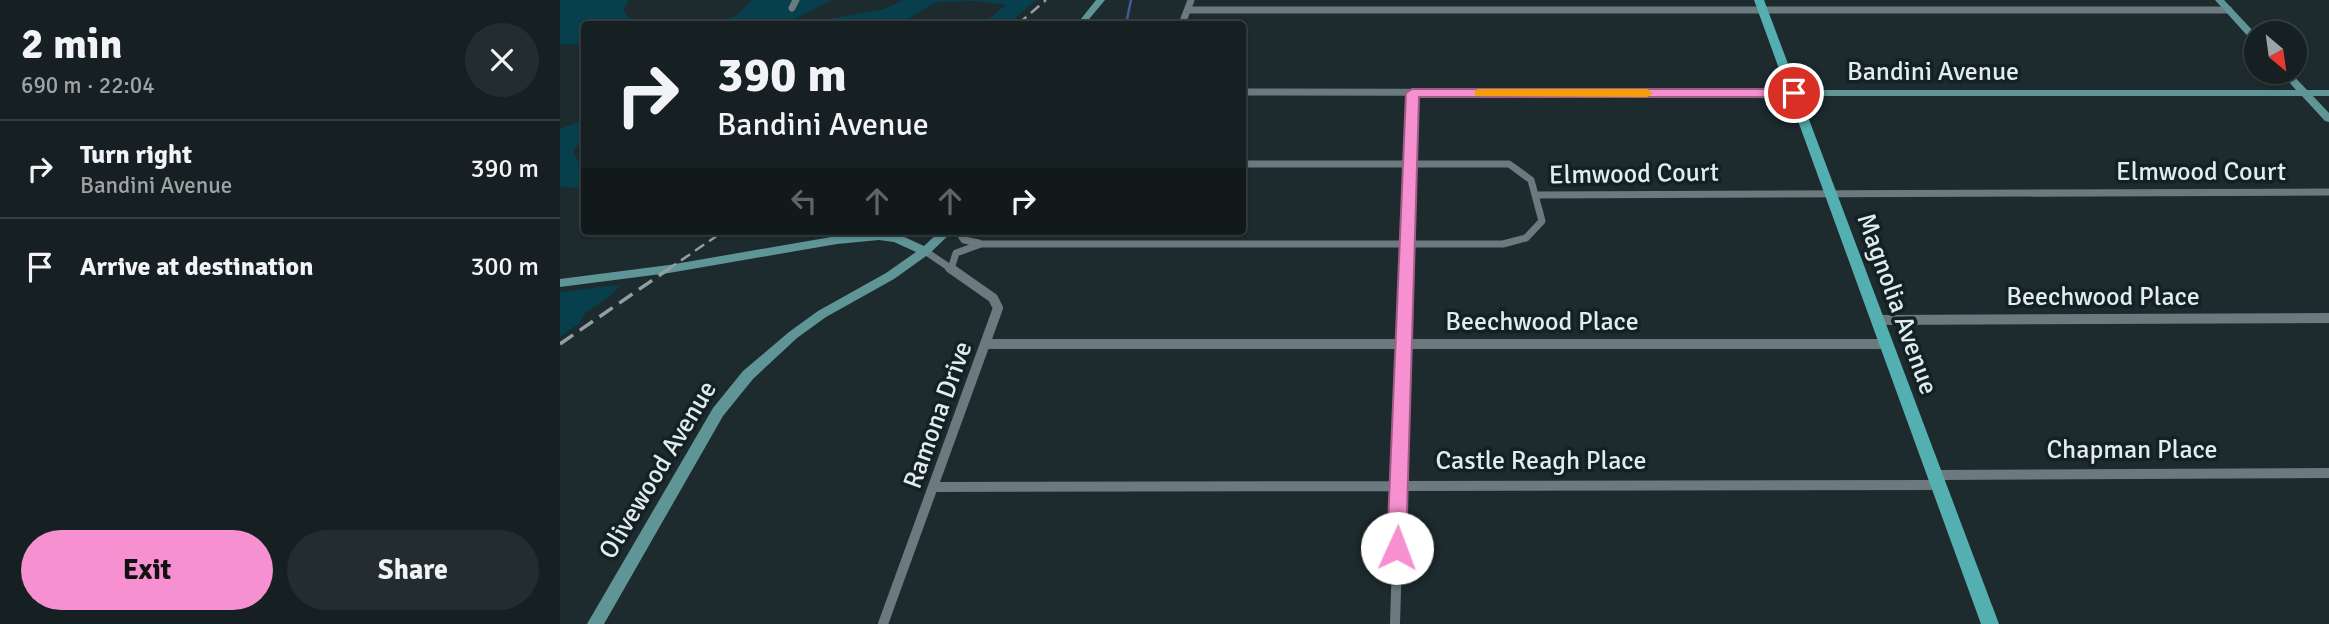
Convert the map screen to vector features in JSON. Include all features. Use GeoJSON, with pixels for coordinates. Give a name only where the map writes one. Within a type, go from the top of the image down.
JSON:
{"type":"FeatureCollection","features":[{"type":"Feature","properties":{"kind":"main road"},"geometry":{"type":"LineString","coordinates":[[1084,21],[1101,0]]}},
{"type":"Feature","properties":{"kind":"main road"},"geometry":{"type":"LineString","coordinates":[[2220,0],[2244,27]]}},
{"type":"Feature","properties":{"kind":"main road","name":"Magnolia Avenue"},"geometry":{"type":"LineString","coordinates":[[1761,5],[1990,624]]}},
{"type":"Feature","properties":{"kind":"main road","name":"Bandini Avenue"},"geometry":{"type":"LineString","coordinates":[[1794,93],[2307,94]]}},
{"type":"Feature","properties":{"kind":"main road"},"geometry":{"type":"LineString","coordinates":[[2307,94],[2329,119]]}},
{"type":"Feature","properties":{"kind":"main road","name":"Olivewood Avenue"},"geometry":{"type":"LineString","coordinates":[[595,624],[706,432],[742,382],[765,358],[822,314],[890,276],[943,235]]}},
{"type":"Feature","properties":{"kind":"street"},"geometry":{"type":"LineString","coordinates":[[792,8],[796,0]]}},
{"type":"Feature","properties":{"kind":"street"},"geometry":{"type":"LineString","coordinates":[[1183,21],[1191,0]]}},
{"type":"Feature","properties":{"kind":"street"},"geometry":{"type":"LineString","coordinates":[[1188,10],[1761,5],[2229,10]]}},
{"type":"Feature","properties":{"kind":"street"},"geometry":{"type":"LineString","coordinates":[[2297,84],[2307,94]]}},
{"type":"Feature","properties":{"kind":"street","name":"Bandini Avenue"},"geometry":{"type":"LineString","coordinates":[[1246,92],[1794,93]]}},
{"type":"Feature","properties":{"kind":"street"},"geometry":{"type":"LineString","coordinates":[[1395,624],[1412,93]]}},
{"type":"Feature","properties":{"kind":"street","name":"Bandini Avenue"},"geometry":{"type":"LineString","coordinates":[[2307,94],[2329,93]]}},
{"type":"Feature","properties":{"kind":"street"},"geometry":{"type":"LineString","coordinates":[[1246,164],[1509,164],[1528,175],[1537,195]]}},
{"type":"Feature","properties":{"kind":"street","name":"Elmwood Court"},"geometry":{"type":"LineString","coordinates":[[981,244],[1503,244],[1525,240],[1536,233],[1542,221],[1537,195],[2329,192]]}},
{"type":"Feature","properties":{"kind":"street"},"geometry":{"type":"LineString","coordinates":[[961,235],[964,240],[981,244]]}},
{"type":"Feature","properties":{"kind":"street"},"geometry":{"type":"LineString","coordinates":[[560,283],[669,269],[837,240],[879,236],[903,240],[925,251]]}},
{"type":"Feature","properties":{"kind":"street"},"geometry":{"type":"LineString","coordinates":[[951,269],[956,253],[981,244]]}},
{"type":"Feature","properties":{"kind":"street","name":"Ramona Drive"},"geometry":{"type":"LineString","coordinates":[[883,624],[997,317],[995,303],[925,251]]}},
{"type":"Feature","properties":{"kind":"street","name":"Beechwood Place"},"geometry":{"type":"LineString","coordinates":[[1878,320],[2329,318]]}},
{"type":"Feature","properties":{"kind":"street","name":"Beechwood Place"},"geometry":{"type":"LineString","coordinates":[[987,344],[1886,344]]}},
{"type":"Feature","properties":{"kind":"street","name":"Chapman Place"},"geometry":{"type":"LineString","coordinates":[[1936,480],[2329,473]]}},
{"type":"Feature","properties":{"kind":"street","name":"Castle Reagh Place"},"geometry":{"type":"LineString","coordinates":[[934,487],[1936,480]]}},
{"type":"Feature","properties":{"kind":"shaded area"},"geometry":{"type":"Polygon","coordinates":[[[560,0],[629,0],[623,10],[632,21],[581,21],[581,45],[560,44],[560,0]]]}},
{"type":"Feature","properties":{"kind":"shaded area"},"geometry":{"type":"Polygon","coordinates":[[[752,0],[832,0],[791,21],[721,21],[736,16],[752,0]]]}},
{"type":"Feature","properties":{"kind":"shaded area"},"geometry":{"type":"Polygon","coordinates":[[[903,0],[1036,0],[1012,21],[986,21],[1006,5],[978,1],[936,2],[905,21],[818,21],[884,9],[903,0]]]}},
{"type":"Feature","properties":{"kind":"shaded area"},"geometry":{"type":"Polygon","coordinates":[[[581,121],[581,140],[573,152],[581,167],[581,189],[560,186],[560,129],[581,121]]]}},
{"type":"Feature","properties":{"kind":"shaded area"},"geometry":{"type":"Polygon","coordinates":[[[615,285],[619,287],[609,297],[585,313],[580,323],[560,337],[560,292],[615,285]]]}},
{"type":"Feature","properties":{"kind":"waterway"},"geometry":{"type":"LineString","coordinates":[[1127,21],[1131,0]]}},
{"type":"Feature","properties":{"kind":"railway"},"geometry":{"type":"LineString","coordinates":[[1022,21],[1046,0]]}},
{"type":"Feature","properties":{"kind":"railway"},"geometry":{"type":"LineString","coordinates":[[667,270],[718,235]]}},
{"type":"Feature","properties":{"kind":"railway"},"geometry":{"type":"LineString","coordinates":[[560,344],[670,268]]}},
{"type":"Feature","properties":{"kind":"slow traffic"},"geometry":{"type":"LineString","coordinates":[[1479,93],[1647,93]]}},
{"type":"Feature","properties":{"kind":"route"},"geometry":{"type":"LineString","coordinates":[[1397,548],[1412,93],[1794,93]]}}]}
